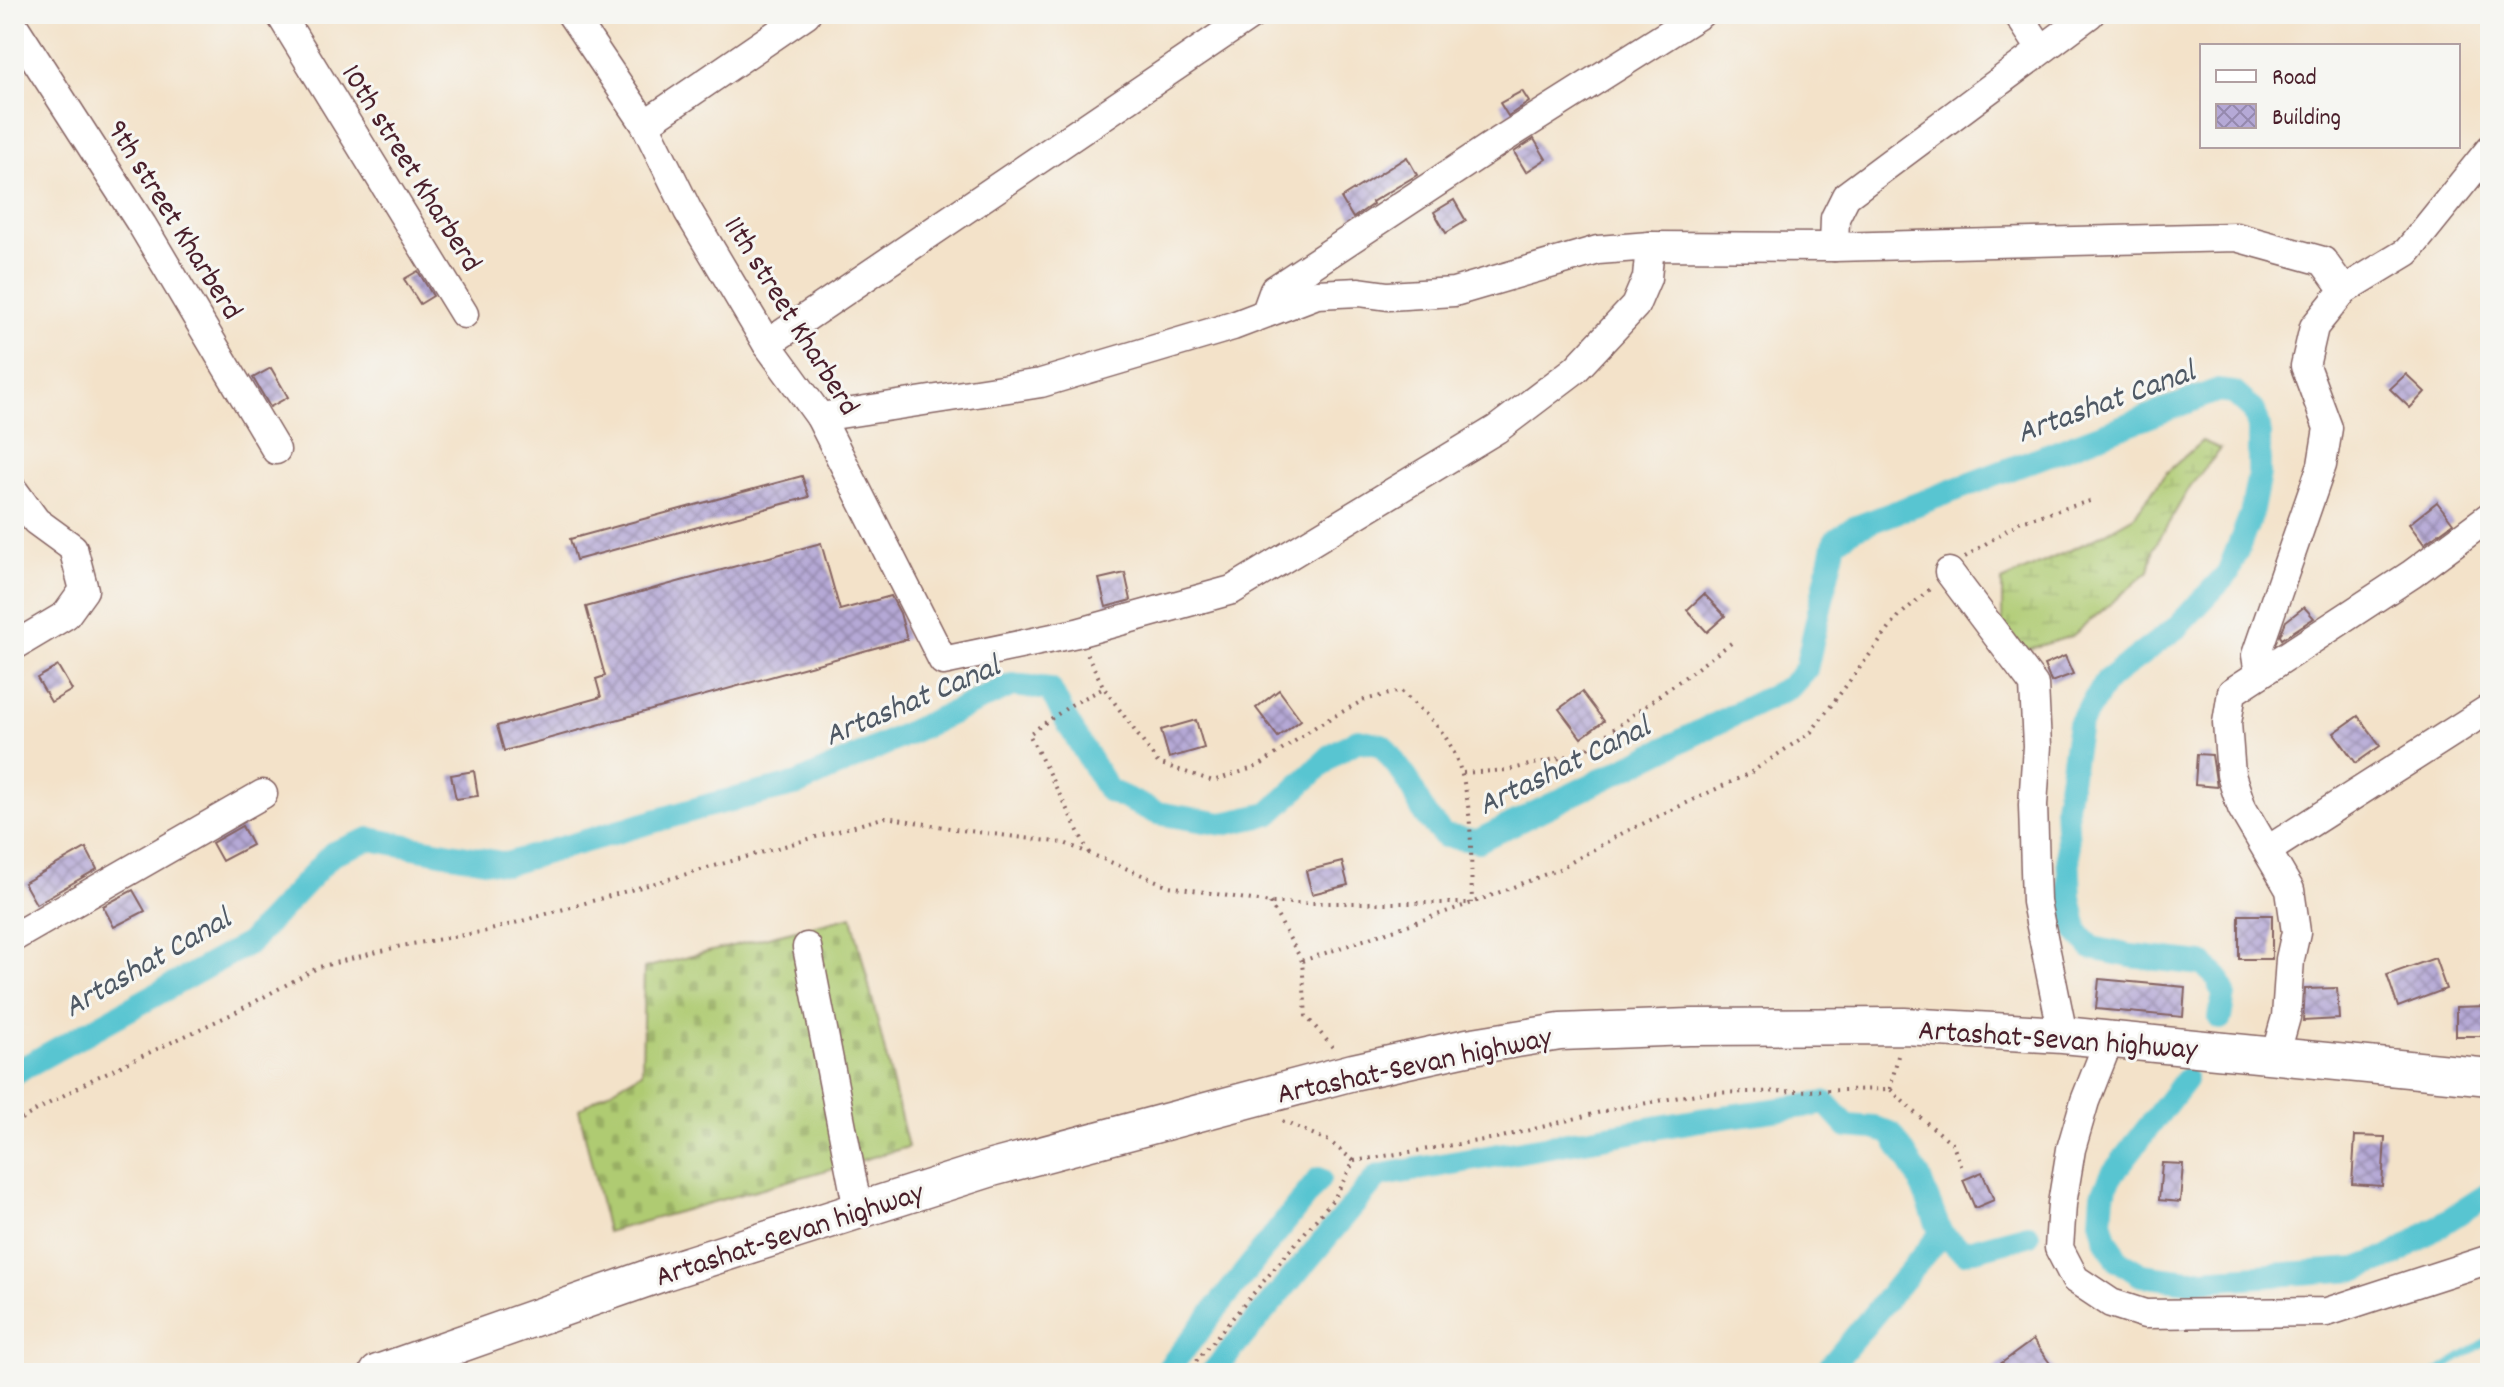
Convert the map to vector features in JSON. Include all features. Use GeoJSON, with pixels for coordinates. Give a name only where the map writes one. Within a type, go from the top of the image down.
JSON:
{"type":"FeatureCollection","features":[{"type":"Feature","properties":{"kind":"main road","name":"Artashat-Sevan highway"},"geometry":{"type":"LineString","coordinates":[[378,1373],[651,1277],[992,1168],[1353,1072],[1467,1047],[1560,1032],[1689,1027],[1904,1026],[2063,1035],[2490,1077]]}},
{"type":"Feature","properties":{"kind":"street","name":"10th street Kharberd"},"geometry":{"type":"LineString","coordinates":[[280,14],[464,314]]}},
{"type":"Feature","properties":{"kind":"street","name":"11th street Kharberd"},"geometry":{"type":"LineString","coordinates":[[571,14],[645,124],[688,211],[767,344],[820,417],[943,661],[1077,633]]}},
{"type":"Feature","properties":{"kind":"street"},"geometry":{"type":"LineString","coordinates":[[645,124],[806,14]]}},
{"type":"Feature","properties":{"kind":"street"},"geometry":{"type":"LineString","coordinates":[[767,344],[1253,14]]}},
{"type":"Feature","properties":{"kind":"street"},"geometry":{"type":"LineString","coordinates":[[1266,312],[1274,290],[1490,147],[1700,14]]}},
{"type":"Feature","properties":{"kind":"street"},"geometry":{"type":"LineString","coordinates":[[2018,14],[2041,49]]}},
{"type":"Feature","properties":{"kind":"street"},"geometry":{"type":"LineString","coordinates":[[1834,247],[1835,218],[1846,196],[2090,14]]}},
{"type":"Feature","properties":{"kind":"street","name":"9th street Kharberd"},"geometry":{"type":"LineString","coordinates":[[14,26],[142,225],[276,450]]}},
{"type":"Feature","properties":{"kind":"street"},"geometry":{"type":"LineString","coordinates":[[2259,674],[2256,655],[2322,465],[2328,428],[2305,366],[2314,327],[2344,290],[2407,252],[2490,149]]}},
{"type":"Feature","properties":{"kind":"street"},"geometry":{"type":"LineString","coordinates":[[820,417],[1041,383],[1233,326],[1317,294],[1359,292],[1388,296],[1454,292],[1598,250],[1650,246],[1834,247],[2236,237],[2323,261],[2344,290]]}},
{"type":"Feature","properties":{"kind":"street"},"geometry":{"type":"LineString","coordinates":[[1077,633],[1232,590],[1497,429],[1576,369],[1635,306],[1647,278],[1650,246]]}},
{"type":"Feature","properties":{"kind":"street"},"geometry":{"type":"LineString","coordinates":[[14,491],[36,521],[73,548],[84,590],[66,615],[14,646]]}},
{"type":"Feature","properties":{"kind":"street"},"geometry":{"type":"LineString","coordinates":[[2275,1056],[2286,1017],[2290,959],[2296,932],[2290,890],[2242,808],[2231,775],[2227,723],[2232,692],[2412,574],[2490,516]]}},
{"type":"Feature","properties":{"kind":"street"},"geometry":{"type":"LineString","coordinates":[[1949,572],[2034,685],[2037,746],[2033,805],[2036,902],[2063,1035]]}},
{"type":"Feature","properties":{"kind":"street"},"geometry":{"type":"LineString","coordinates":[[2268,850],[2490,708]]}},
{"type":"Feature","properties":{"kind":"street"},"geometry":{"type":"LineString","coordinates":[[14,937],[263,794]]}},
{"type":"Feature","properties":{"kind":"street"},"geometry":{"type":"LineString","coordinates":[[807,947],[858,1210]]}},
{"type":"Feature","properties":{"kind":"street"},"geometry":{"type":"LineString","coordinates":[[2109,1040],[2071,1149],[2059,1248],[2075,1279],[2111,1303],[2145,1314],[2327,1312],[2490,1259]]}},
{"type":"Feature","properties":{"kind":"path"},"geometry":{"type":"LineString","coordinates":[[1302,961],[1472,903],[1559,869],[1621,834],[1750,773],[1811,732],[1899,616],[1969,554],[2021,521],[2090,501]]}},
{"type":"Feature","properties":{"kind":"path"},"geometry":{"type":"LineString","coordinates":[[1077,633],[1104,688],[1158,763],[1213,781],[1259,766],[1318,725],[1364,700],[1401,691],[1444,735],[1463,773],[1470,837],[1472,903]]}},
{"type":"Feature","properties":{"kind":"path"},"geometry":{"type":"LineString","coordinates":[[1463,773],[1508,770],[1581,753],[1734,641]]}},
{"type":"Feature","properties":{"kind":"path"},"geometry":{"type":"LineString","coordinates":[[1090,855],[1029,734],[1071,705],[1104,688]]}},
{"type":"Feature","properties":{"kind":"path"},"geometry":{"type":"LineString","coordinates":[[14,1123],[93,1079],[234,1013],[319,967],[401,946],[487,931],[886,817],[1064,843],[1169,886],[1270,903],[1472,903]]}},
{"type":"Feature","properties":{"kind":"path"},"geometry":{"type":"LineString","coordinates":[[1270,903],[1302,961],[1306,1016],[1353,1072]]}},
{"type":"Feature","properties":{"kind":"path"},"geometry":{"type":"LineString","coordinates":[[1890,1089],[1904,1026]]}},
{"type":"Feature","properties":{"kind":"path"},"geometry":{"type":"LineString","coordinates":[[1254,1097],[1284,1124],[1329,1141],[1354,1161],[1502,1137],[1609,1110],[1702,1093],[1890,1089],[1952,1143],[1963,1170]]}},
{"type":"Feature","properties":{"kind":"path"},"geometry":{"type":"LineString","coordinates":[[1186,1373],[1335,1197],[1354,1161]]}},
{"type":"Feature","properties":{"kind":"green space"},"geometry":{"type":"Polygon","coordinates":[[[2202,441],[2221,449],[2191,485],[2154,548],[2149,571],[2072,636],[2019,652],[2002,632],[2002,581],[2088,542],[2134,516],[2166,473],[2202,441]]]}},
{"type":"Feature","properties":{"kind":"green space"},"geometry":{"type":"Polygon","coordinates":[[[852,916],[908,1147],[607,1232],[579,1109],[642,1072],[644,968],[852,916]]]}},
{"type":"Feature","properties":{"kind":"building"},"geometry":{"type":"Polygon","coordinates":[[[1522,91],[1529,102],[1508,116],[1500,103],[1522,91]]]}},
{"type":"Feature","properties":{"kind":"building"},"geometry":{"type":"Polygon","coordinates":[[[1534,139],[1546,159],[1526,172],[1514,152],[1534,139]]]}},
{"type":"Feature","properties":{"kind":"building"},"geometry":{"type":"Polygon","coordinates":[[[1407,157],[1417,175],[1372,202],[1353,218],[1341,198],[1407,157]]]}},
{"type":"Feature","properties":{"kind":"building"},"geometry":{"type":"Polygon","coordinates":[[[1454,200],[1466,221],[1446,233],[1434,212],[1454,200]]]}},
{"type":"Feature","properties":{"kind":"building"},"geometry":{"type":"Polygon","coordinates":[[[418,271],[433,296],[420,304],[404,279],[418,271]]]}},
{"type":"Feature","properties":{"kind":"building"},"geometry":{"type":"Polygon","coordinates":[[[271,368],[288,397],[270,407],[253,378],[271,368]]]}},
{"type":"Feature","properties":{"kind":"building"},"geometry":{"type":"Polygon","coordinates":[[[2406,374],[2425,392],[2410,408],[2390,389],[2406,374]]]}},
{"type":"Feature","properties":{"kind":"building"},"geometry":{"type":"Polygon","coordinates":[[[802,476],[809,497],[576,560],[570,539],[802,476]]]}},
{"type":"Feature","properties":{"kind":"building"},"geometry":{"type":"Polygon","coordinates":[[[2437,502],[2453,523],[2424,544],[2409,524],[2437,502]]]}},
{"type":"Feature","properties":{"kind":"building"},"geometry":{"type":"Polygon","coordinates":[[[821,543],[840,610],[891,596],[900,613],[907,639],[504,751],[497,726],[601,697],[596,679],[605,676],[586,607],[821,543]]]}},
{"type":"Feature","properties":{"kind":"building"},"geometry":{"type":"Polygon","coordinates":[[[1125,573],[1131,600],[1106,607],[1099,579],[1125,573]]]}},
{"type":"Feature","properties":{"kind":"building"},"geometry":{"type":"Polygon","coordinates":[[[1704,594],[1725,616],[1707,632],[1687,610],[1704,594]]]}},
{"type":"Feature","properties":{"kind":"building"},"geometry":{"type":"Polygon","coordinates":[[[2304,607],[2314,618],[2282,639],[2280,636],[2286,621],[2304,607]]]}},
{"type":"Feature","properties":{"kind":"building"},"geometry":{"type":"Polygon","coordinates":[[[2065,656],[2073,674],[2051,682],[2044,665],[2065,656]]]}},
{"type":"Feature","properties":{"kind":"building"},"geometry":{"type":"Polygon","coordinates":[[[58,666],[72,690],[51,702],[37,678],[58,666]]]}},
{"type":"Feature","properties":{"kind":"building"},"geometry":{"type":"Polygon","coordinates":[[[1279,690],[1301,720],[1278,737],[1256,708],[1279,690]]]}},
{"type":"Feature","properties":{"kind":"building"},"geometry":{"type":"Polygon","coordinates":[[[1582,692],[1604,721],[1581,738],[1559,709],[1582,692]]]}},
{"type":"Feature","properties":{"kind":"building"},"geometry":{"type":"Polygon","coordinates":[[[2358,716],[2380,746],[2356,763],[2334,733],[2358,716]]]}},
{"type":"Feature","properties":{"kind":"building"},"geometry":{"type":"Polygon","coordinates":[[[1196,720],[1204,748],[1169,758],[1161,730],[1196,720]]]}},
{"type":"Feature","properties":{"kind":"building"},"geometry":{"type":"Polygon","coordinates":[[[2197,754],[2212,755],[2217,787],[2195,785],[2197,754]]]}},
{"type":"Feature","properties":{"kind":"building"},"geometry":{"type":"Polygon","coordinates":[[[474,771],[478,796],[456,799],[451,775],[474,771]]]}},
{"type":"Feature","properties":{"kind":"building"},"geometry":{"type":"Polygon","coordinates":[[[242,826],[252,845],[222,861],[212,843],[242,826]]]}},
{"type":"Feature","properties":{"kind":"building"},"geometry":{"type":"Polygon","coordinates":[[[86,848],[97,869],[36,904],[24,883],[86,848]]]}},
{"type":"Feature","properties":{"kind":"building"},"geometry":{"type":"Polygon","coordinates":[[[1342,862],[1348,885],[1312,894],[1306,871],[1342,862]]]}},
{"type":"Feature","properties":{"kind":"building"},"geometry":{"type":"Polygon","coordinates":[[[133,890],[145,911],[114,927],[103,906],[133,890]]]}},
{"type":"Feature","properties":{"kind":"building"},"geometry":{"type":"Polygon","coordinates":[[[2239,915],[2272,915],[2272,959],[2239,959],[2239,915]]]}},
{"type":"Feature","properties":{"kind":"building"},"geometry":{"type":"Polygon","coordinates":[[[2435,958],[2446,989],[2398,1007],[2387,975],[2435,958]]]}},
{"type":"Feature","properties":{"kind":"building"},"geometry":{"type":"Polygon","coordinates":[[[2099,979],[2185,987],[2183,1017],[2096,1009],[2099,979]]]}},
{"type":"Feature","properties":{"kind":"building"},"geometry":{"type":"Polygon","coordinates":[[[2337,988],[2339,1019],[2303,1021],[2305,989],[2337,988]]]}},
{"type":"Feature","properties":{"kind":"building"},"geometry":{"type":"Polygon","coordinates":[[[2488,1006],[2488,1036],[2456,1036],[2456,1007],[2488,1006]]]}},
{"type":"Feature","properties":{"kind":"building"},"geometry":{"type":"Polygon","coordinates":[[[2355,1136],[2385,1137],[2382,1186],[2352,1184],[2355,1136]]]}},
{"type":"Feature","properties":{"kind":"building"},"geometry":{"type":"Polygon","coordinates":[[[2162,1163],[2183,1164],[2180,1202],[2159,1200],[2162,1163]]]}},
{"type":"Feature","properties":{"kind":"building"},"geometry":{"type":"Polygon","coordinates":[[[1982,1172],[1994,1200],[1975,1208],[1963,1180],[1982,1172]]]}},
{"type":"Feature","properties":{"kind":"building"},"geometry":{"type":"Polygon","coordinates":[[[2033,1340],[2057,1373],[1988,1373],[2033,1340]]]}},
{"type":"Feature","properties":{"kind":"waterway","name":"Artashat Canal"},"geometry":{"type":"LineString","coordinates":[[14,1073],[249,943],[333,853],[370,839],[506,864],[710,805],[798,784],[1012,685],[1050,689],[1108,790],[1157,813],[1223,824],[1269,814],[1332,755],[1358,740],[1382,745],[1407,779],[1425,815],[1444,836],[1478,841],[1790,687],[1806,669],[1835,541],[1854,528],[2216,391],[2234,393],[2254,411],[2259,427],[2259,474],[2251,515],[2228,573],[2176,628],[2107,680],[2079,724],[2066,806],[2070,897],[2077,931],[2092,948],[2203,964],[2218,978],[2224,994],[2220,1018]]}},
{"type":"Feature","properties":{"kind":"waterway","name":"Artashat Canal"},"geometry":{"type":"LineString","coordinates":[[2185,1080],[2113,1173],[2103,1194],[2101,1220],[2106,1239],[2117,1259],[2141,1275],[2189,1281],[2357,1269],[2394,1255],[2490,1193]]}},
{"type":"Feature","properties":{"kind":"waterway"},"geometry":{"type":"LineString","coordinates":[[1212,1373],[1378,1176],[1700,1120],[1826,1103],[1847,1126],[1891,1133],[1919,1177],[1941,1234],[1964,1252],[2028,1235]]}},
{"type":"Feature","properties":{"kind":"waterway"},"geometry":{"type":"LineString","coordinates":[[1165,1373],[1319,1179]]}},
{"type":"Feature","properties":{"kind":"waterway"},"geometry":{"type":"LineString","coordinates":[[1825,1373],[1941,1234]]}},
{"type":"Feature","properties":{"kind":"waterway"},"geometry":{"type":"LineString","coordinates":[[2435,1373],[2490,1339]]}}]}
